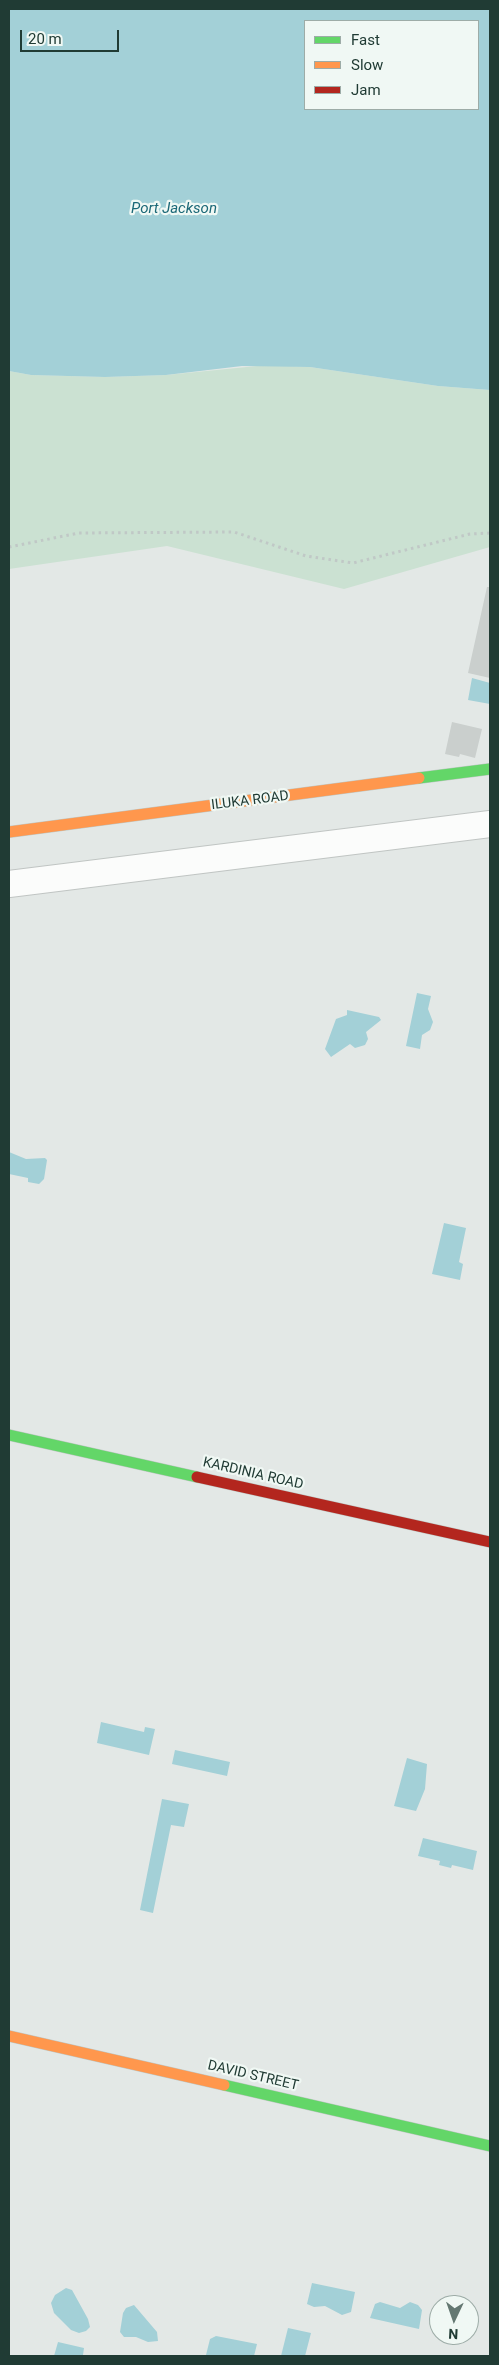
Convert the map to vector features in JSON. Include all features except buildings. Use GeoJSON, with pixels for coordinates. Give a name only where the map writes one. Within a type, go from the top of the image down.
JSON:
{"type":"FeatureCollection","features":[{"type":"Feature","properties":{"kind":"street","name":"ILUKA ROAD"},"geometry":{"type":"LineString","coordinates":[[9,832],[490,769]]}},
{"type":"Feature","properties":{"kind":"street"},"geometry":{"type":"LineString","coordinates":[[9,884],[490,824]]}},
{"type":"Feature","properties":{"kind":"street","name":"KARDINIA ROAD"},"geometry":{"type":"LineString","coordinates":[[9,1436],[490,1542]]}},
{"type":"Feature","properties":{"kind":"street","name":"DAVID STREET"},"geometry":{"type":"LineString","coordinates":[[9,2036],[490,2146]]}},
{"type":"Feature","properties":{"kind":"path"},"geometry":{"type":"LineString","coordinates":[[9,547],[79,534],[234,532],[306,556],[353,563],[470,534],[490,533]]}},
{"type":"Feature","properties":{"kind":"green space"},"geometry":{"type":"Polygon","coordinates":[[[267,365],[310,367],[438,386],[490,390],[490,547],[344,589],[167,546],[9,569],[9,371],[31,375],[105,377],[166,375],[267,365]]]}},
{"type":"Feature","properties":{"kind":"water","name":"Port Jackson"},"geometry":{"type":"Polygon","coordinates":[[[9,9],[490,9],[490,390],[438,386],[310,367],[242,366],[166,375],[105,377],[31,375],[9,371],[9,9]]]}},
{"type":"Feature","properties":{"kind":"water"},"geometry":{"type":"Polygon","coordinates":[[[472,678],[490,683],[490,704],[468,700],[472,678]]]}},
{"type":"Feature","properties":{"kind":"water"},"geometry":{"type":"Polygon","coordinates":[[[417,993],[431,996],[428,1009],[433,1022],[430,1030],[422,1035],[420,1049],[406,1046],[417,993]]]}},
{"type":"Feature","properties":{"kind":"water"},"geometry":{"type":"Polygon","coordinates":[[[347,1010],[379,1017],[381,1020],[366,1032],[368,1039],[365,1045],[355,1048],[350,1044],[331,1057],[325,1049],[336,1019],[347,1015],[347,1010]]]}},
{"type":"Feature","properties":{"kind":"water"},"geometry":{"type":"Polygon","coordinates":[[[9,1152],[26,1159],[45,1158],[47,1160],[44,1179],[39,1184],[28,1182],[28,1178],[9,1174],[9,1152]]]}},
{"type":"Feature","properties":{"kind":"water"},"geometry":{"type":"Polygon","coordinates":[[[444,1223],[466,1228],[459,1262],[463,1264],[460,1280],[432,1274],[444,1223]]]}},
{"type":"Feature","properties":{"kind":"water"},"geometry":{"type":"Polygon","coordinates":[[[101,1722],[144,1732],[145,1727],[155,1729],[149,1755],[97,1743],[101,1722]]]}},
{"type":"Feature","properties":{"kind":"water"},"geometry":{"type":"Polygon","coordinates":[[[175,1750],[230,1762],[227,1776],[172,1764],[175,1750]]]}},
{"type":"Feature","properties":{"kind":"water"},"geometry":{"type":"Polygon","coordinates":[[[407,1758],[427,1764],[425,1789],[416,1811],[394,1806],[407,1758]]]}},
{"type":"Feature","properties":{"kind":"water"},"geometry":{"type":"Polygon","coordinates":[[[162,1799],[189,1804],[184,1827],[171,1825],[153,1913],[140,1910],[162,1799]]]}},
{"type":"Feature","properties":{"kind":"water"},"geometry":{"type":"Polygon","coordinates":[[[423,1838],[477,1851],[473,1870],[452,1865],[451,1868],[439,1865],[440,1861],[418,1856],[423,1838]]]}},
{"type":"Feature","properties":{"kind":"water"},"geometry":{"type":"Polygon","coordinates":[[[312,2283],[355,2292],[351,2312],[342,2315],[325,2306],[314,2307],[307,2304],[312,2283]]]}},
{"type":"Feature","properties":{"kind":"water"},"geometry":{"type":"Polygon","coordinates":[[[66,2288],[72,2290],[88,2319],[90,2327],[86,2331],[79,2333],[71,2330],[54,2313],[51,2303],[55,2295],[66,2288]]]}},
{"type":"Feature","properties":{"kind":"water"},"geometry":{"type":"Polygon","coordinates":[[[380,2302],[400,2308],[410,2302],[418,2305],[422,2310],[419,2329],[370,2318],[375,2304],[380,2302]]]}},
{"type":"Feature","properties":{"kind":"water"},"geometry":{"type":"Polygon","coordinates":[[[134,2305],[157,2332],[158,2341],[148,2342],[136,2337],[124,2337],[120,2332],[123,2313],[126,2308],[134,2305]]]}},
{"type":"Feature","properties":{"kind":"water"},"geometry":{"type":"Polygon","coordinates":[[[288,2328],[311,2333],[305,2356],[281,2356],[288,2328]]]}},
{"type":"Feature","properties":{"kind":"water"},"geometry":{"type":"Polygon","coordinates":[[[216,2336],[257,2344],[254,2356],[206,2355],[210,2339],[216,2336]]]}},
{"type":"Feature","properties":{"kind":"water"},"geometry":{"type":"Polygon","coordinates":[[[58,2342],[84,2348],[83,2355],[88,2356],[54,2356],[58,2342]]]}},
{"type":"Feature","properties":{"kind":"traffic: fast"},"geometry":{"type":"LineString","coordinates":[[419,778],[490,769]]}},
{"type":"Feature","properties":{"kind":"traffic: fast"},"geometry":{"type":"LineString","coordinates":[[9,1435],[197,1477]]}},
{"type":"Feature","properties":{"kind":"traffic: fast"},"geometry":{"type":"LineString","coordinates":[[224,2085],[490,2146]]}},
{"type":"Feature","properties":{"kind":"traffic: slow"},"geometry":{"type":"LineString","coordinates":[[9,832],[419,778]]}},
{"type":"Feature","properties":{"kind":"traffic: slow"},"geometry":{"type":"LineString","coordinates":[[9,2036],[224,2085]]}},
{"type":"Feature","properties":{"kind":"traffic: jam"},"geometry":{"type":"LineString","coordinates":[[197,1477],[490,1542]]}}]}
